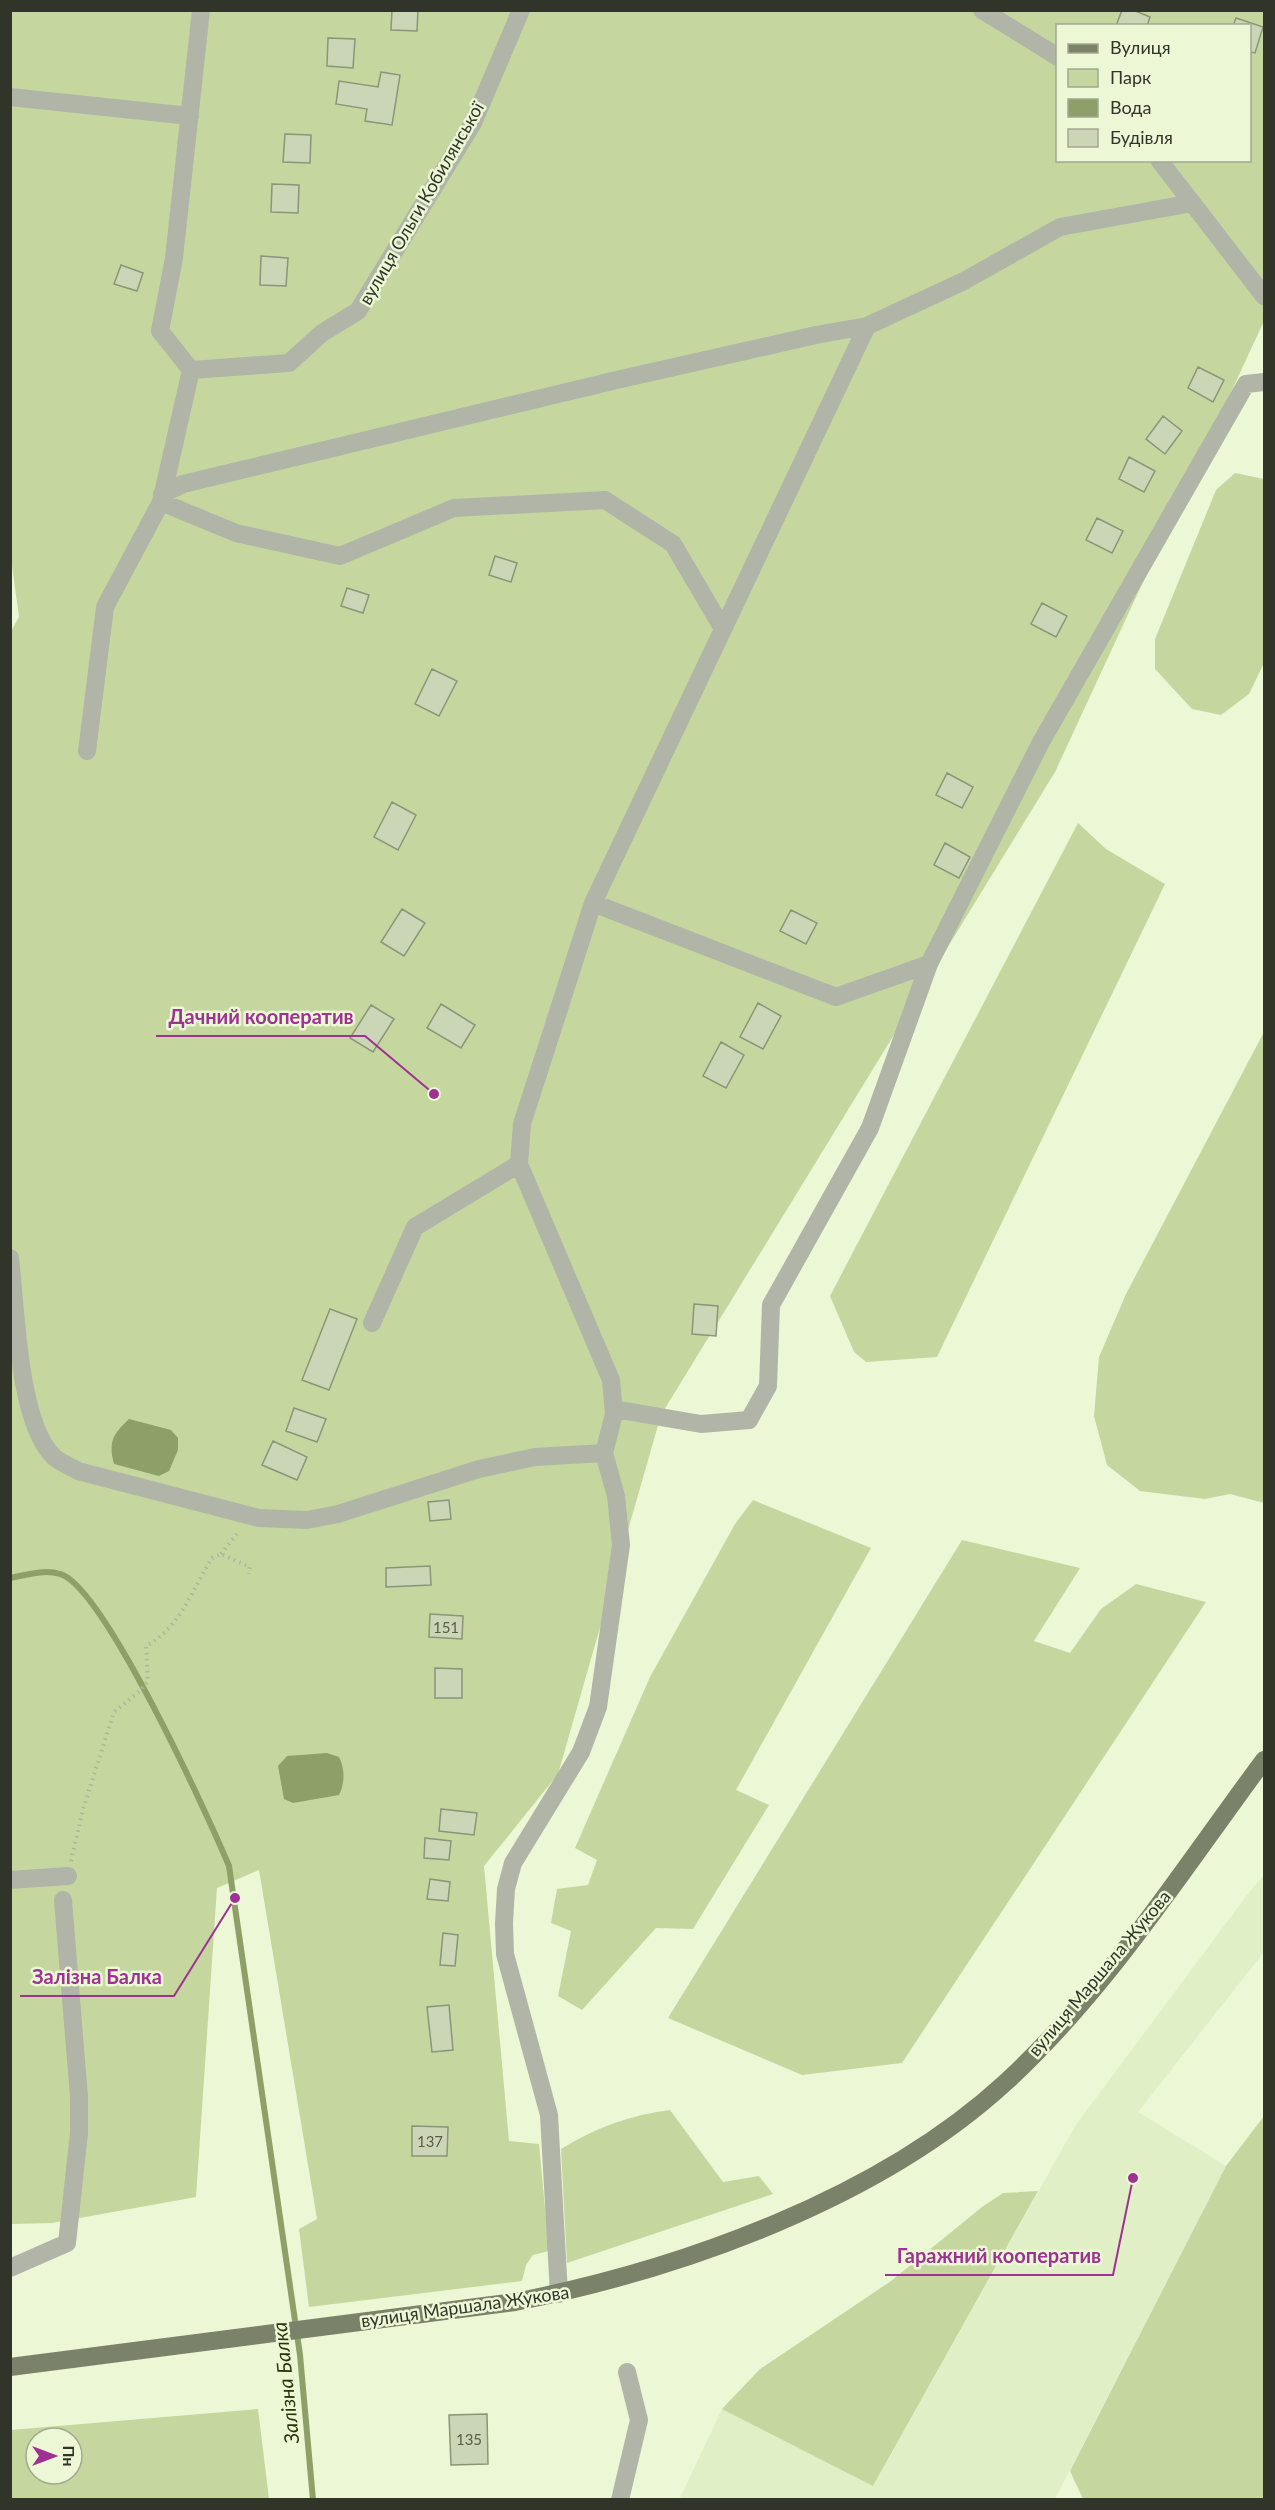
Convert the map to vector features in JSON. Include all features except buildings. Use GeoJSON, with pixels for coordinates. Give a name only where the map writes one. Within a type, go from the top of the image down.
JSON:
{"type":"FeatureCollection","features":[{"type":"Feature","properties":{"kind":"main road","name":"вулиця Маршала Жукова"},"geometry":{"type":"LineString","coordinates":[[10,2367],[515,2302],[559,2294],[604,2284],[731,2242],[824,2202],[937,2137],[1008,2081],[1078,2005],[1154,1912],[1264,1760]]}},
{"type":"Feature","properties":{"kind":"street"},"geometry":{"type":"LineString","coordinates":[[87,752],[105,607],[161,498],[190,370],[160,331],[174,258],[201,10]]}},
{"type":"Feature","properties":{"kind":"street","name":"вулиця Ольги Кобилянської"},"geometry":{"type":"LineString","coordinates":[[190,370],[289,363],[322,333],[358,311],[473,123],[520,10]]}},
{"type":"Feature","properties":{"kind":"street"},"geometry":{"type":"LineString","coordinates":[[982,10],[1056,56]]}},
{"type":"Feature","properties":{"kind":"street"},"geometry":{"type":"LineString","coordinates":[[10,97],[190,116]]}},
{"type":"Feature","properties":{"kind":"street"},"geometry":{"type":"LineString","coordinates":[[1161,162],[1192,203],[1262,285]]}},
{"type":"Feature","properties":{"kind":"street"},"geometry":{"type":"LineString","coordinates":[[161,498],[194,482],[541,398],[816,335],[867,326],[964,281],[1060,227],[1192,203]]}},
{"type":"Feature","properties":{"kind":"street"},"geometry":{"type":"LineString","coordinates":[[559,2294],[549,2115],[505,1954],[506,1889],[513,1863],[581,1752],[598,1707],[621,1545],[616,1496],[604,1453],[614,1409],[611,1380],[599,1347],[519,1164],[522,1124],[593,903],[867,326]]}},
{"type":"Feature","properties":{"kind":"street"},"geometry":{"type":"LineString","coordinates":[[614,1409],[701,1424],[749,1420],[768,1386],[771,1305],[870,1128],[929,964],[1041,742],[1246,384],[1264,382]]}},
{"type":"Feature","properties":{"kind":"street"},"geometry":{"type":"LineString","coordinates":[[161,498],[236,532],[340,556],[454,508],[605,500],[673,544],[723,629]]}},
{"type":"Feature","properties":{"kind":"street"},"geometry":{"type":"LineString","coordinates":[[593,903],[836,997],[929,964]]}},
{"type":"Feature","properties":{"kind":"street"},"geometry":{"type":"LineString","coordinates":[[372,1323],[416,1227],[519,1164]]}},
{"type":"Feature","properties":{"kind":"street"},"geometry":{"type":"LineString","coordinates":[[10,1258],[27,1397],[35,1427],[56,1459],[78,1471],[249,1516],[307,1520],[338,1514],[479,1469],[535,1457],[604,1453]]}},
{"type":"Feature","properties":{"kind":"street"},"geometry":{"type":"LineString","coordinates":[[10,1880],[68,1876]]}},
{"type":"Feature","properties":{"kind":"street"},"geometry":{"type":"LineString","coordinates":[[10,2268],[67,2243],[79,2133],[79,2097],[63,1900]]}},
{"type":"Feature","properties":{"kind":"street"},"geometry":{"type":"LineString","coordinates":[[620,2499],[639,2420],[627,2372]]}},
{"type":"Feature","properties":{"kind":"path"},"geometry":{"type":"LineString","coordinates":[[68,1876],[83,1809],[114,1712],[141,1690],[147,1681],[146,1646],[162,1638],[179,1617],[212,1558],[221,1554],[249,1516]]}},
{"type":"Feature","properties":{"kind":"path"},"geometry":{"type":"LineString","coordinates":[[221,1554],[250,1567],[249,1574]]}},
{"type":"Feature","properties":{"kind":"shaded area"},"geometry":{"type":"Polygon","coordinates":[[[1264,1875],[1264,1952],[1138,2112],[1226,2166],[1055,2499],[679,2500],[722,2409],[874,2485],[1075,2126],[1264,1875]]]}},
{"type":"Feature","properties":{"kind":"green space"},"geometry":{"type":"Polygon","coordinates":[[[11,11],[1264,11],[1264,321],[1055,772],[661,1415],[558,1774],[484,1866],[509,2141],[539,2144],[549,2251],[533,2255],[526,2265],[522,2281],[309,2307],[299,2229],[317,2219],[259,1870],[217,1888],[196,2197],[52,2223],[11,2224],[10,633],[19,617],[10,551],[11,11]]]}},
{"type":"Feature","properties":{"kind":"green space"},"geometry":{"type":"Polygon","coordinates":[[[1235,473],[1264,479],[1264,663],[1249,694],[1221,715],[1192,709],[1155,669],[1155,639],[1216,490],[1235,473]]]}},
{"type":"Feature","properties":{"kind":"green space"},"geometry":{"type":"Polygon","coordinates":[[[1078,823],[1106,849],[1165,884],[937,1357],[866,1362],[854,1352],[830,1296],[1078,823]]]}},
{"type":"Feature","properties":{"kind":"green space"},"geometry":{"type":"Polygon","coordinates":[[[1264,1032],[1264,1503],[1230,1494],[1205,1499],[1140,1491],[1107,1465],[1094,1416],[1099,1357],[1126,1294],[1264,1032]]]}},
{"type":"Feature","properties":{"kind":"green space"},"geometry":{"type":"Polygon","coordinates":[[[753,1500],[871,1548],[736,1790],[769,1805],[693,1929],[656,1928],[582,2010],[558,1996],[571,1931],[551,1923],[557,1889],[588,1885],[597,1860],[575,1848],[650,1677],[735,1524],[753,1500]]]}},
{"type":"Feature","properties":{"kind":"green space"},"geometry":{"type":"Polygon","coordinates":[[[962,1540],[1080,1568],[1034,1641],[1070,1653],[1101,1609],[1136,1584],[1206,1602],[902,2063],[802,2075],[668,2018],[962,1540]]]}},
{"type":"Feature","properties":{"kind":"green space"},"geometry":{"type":"Polygon","coordinates":[[[670,2110],[723,2182],[759,2176],[773,2194],[567,2263],[561,2149],[613,2124],[641,2115],[670,2110]]]}},
{"type":"Feature","properties":{"kind":"green space"},"geometry":{"type":"Polygon","coordinates":[[[1264,2116],[1264,2499],[1083,2499],[1070,2471],[1226,2166],[1264,2116]]]}},
{"type":"Feature","properties":{"kind":"green space"},"geometry":{"type":"Polygon","coordinates":[[[1038,2191],[873,2486],[722,2409],[760,2369],[891,2281],[982,2207],[1003,2193],[1038,2191]]]}},
{"type":"Feature","properties":{"kind":"green space"},"geometry":{"type":"Polygon","coordinates":[[[258,2409],[269,2499],[11,2499],[11,2430],[24,2429],[24,2486],[84,2486],[84,2426],[58,2426],[258,2409]]]}},
{"type":"Feature","properties":{"kind":"water"},"geometry":{"type":"Polygon","coordinates":[[[129,1419],[171,1430],[178,1438],[178,1450],[169,1471],[159,1476],[114,1464],[113,1439],[129,1419]]]}},
{"type":"Feature","properties":{"kind":"water"},"geometry":{"type":"Polygon","coordinates":[[[327,1753],[339,1757],[342,1766],[343,1781],[339,1795],[293,1803],[284,1799],[278,1766],[287,1756],[327,1753]]]}},
{"type":"Feature","properties":{"kind":"waterway","name":"Залізна Балка"},"geometry":{"type":"LineString","coordinates":[[10,1578],[41,1572],[60,1574],[79,1588],[102,1618],[153,1706],[229,1866],[300,2355],[313,2500]]}},
{"type":"Feature","properties":{"kind":"place","name":"Дачний кооператив"},"geometry":{"type":"Point","coordinates":[434,1094]}},
{"type":"Feature","properties":{"kind":"place","name":"Залізна Балка"},"geometry":{"type":"Point","coordinates":[235,1898]}},
{"type":"Feature","properties":{"kind":"place","name":"Гаражний кооператив"},"geometry":{"type":"Point","coordinates":[1133,2178]}}]}
